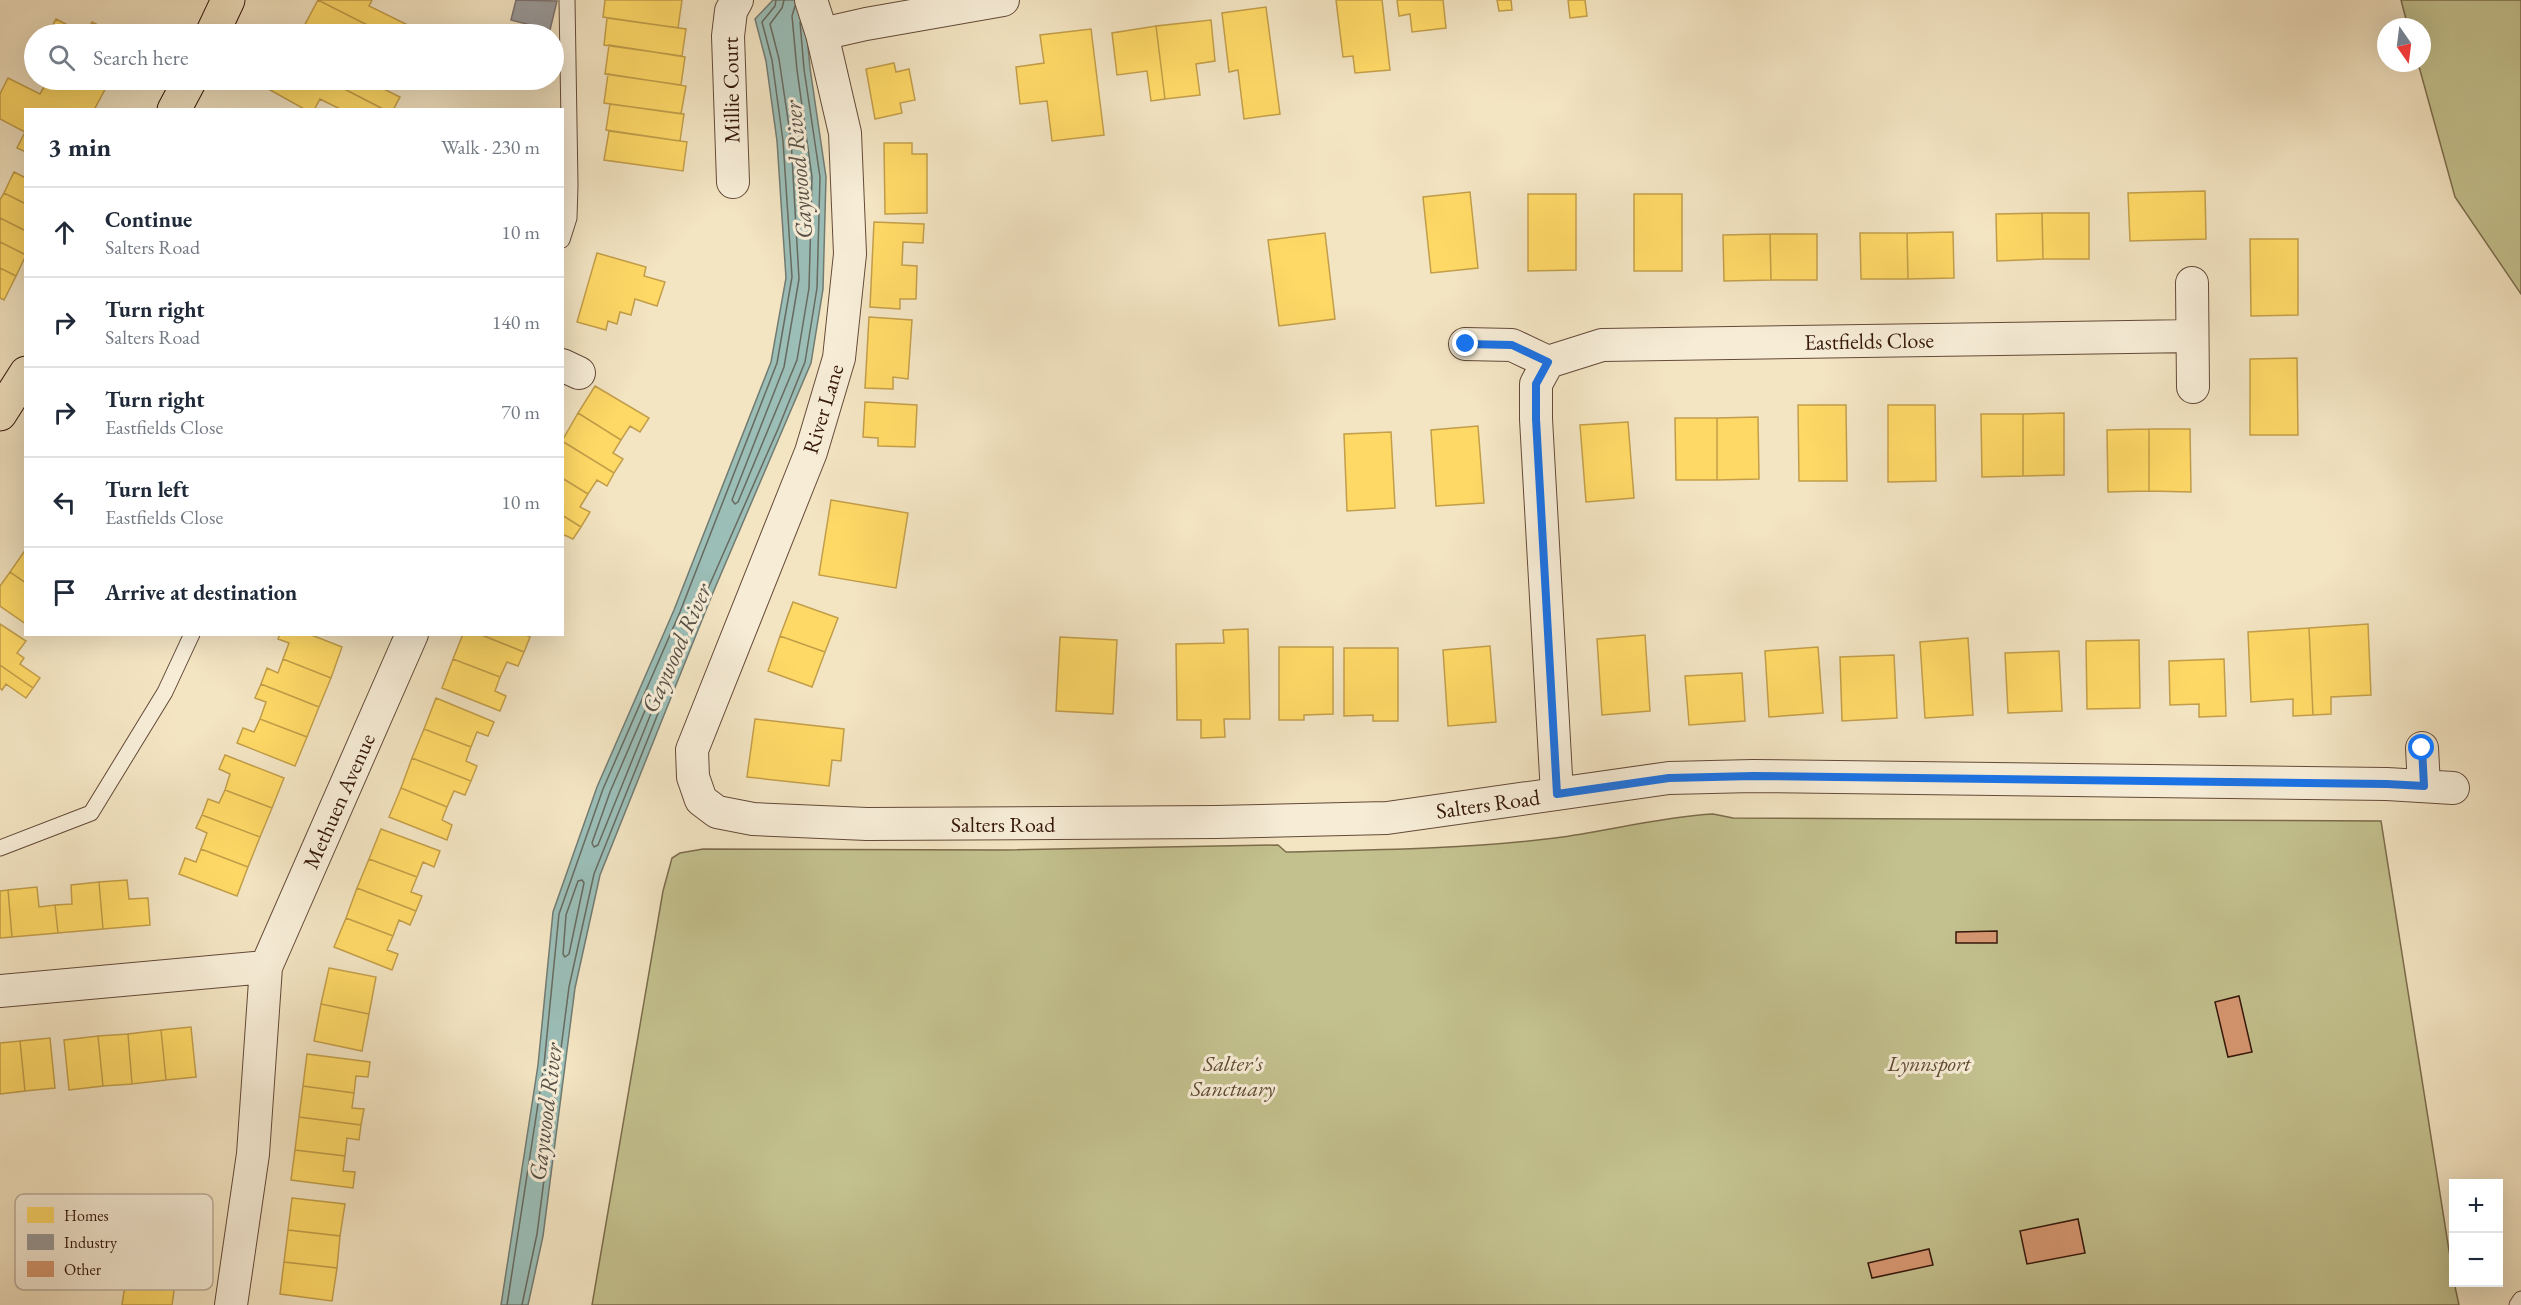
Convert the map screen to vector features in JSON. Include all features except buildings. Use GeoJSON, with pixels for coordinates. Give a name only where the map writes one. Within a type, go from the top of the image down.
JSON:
{"type":"FeatureCollection","features":[{"type":"Feature","properties":{"kind":"main road"},"geometry":{"type":"LineString","coordinates":[[217,24],[228,0]]}},
{"type":"Feature","properties":{"kind":"main road"},"geometry":{"type":"LineString","coordinates":[[175,108],[185,90]]}},
{"type":"Feature","properties":{"kind":"main road"},"geometry":{"type":"LineString","coordinates":[[0,414],[24,377]]}},
{"type":"Feature","properties":{"kind":"street","name":"Millie Court"},"geometry":{"type":"LineString","coordinates":[[734,182],[728,36],[731,10],[737,0]]}},
{"type":"Feature","properties":{"kind":"street"},"geometry":{"type":"LineString","coordinates":[[817,17],[866,24],[1003,0]]}},
{"type":"Feature","properties":{"kind":"street","name":"River Lane"},"geometry":{"type":"LineString","coordinates":[[700,800],[693,777],[692,750],[811,452],[838,358],[850,254],[845,133],[817,17]]}},
{"type":"Feature","properties":{"kind":"street"},"geometry":{"type":"LineString","coordinates":[[2192,283],[2193,387]]}},
{"type":"Feature","properties":{"kind":"street","name":"Eastfields Close"},"geometry":{"type":"LineString","coordinates":[[1548,362],[1602,345],[2192,336]]}},
{"type":"Feature","properties":{"kind":"street"},"geometry":{"type":"LineString","coordinates":[[1466,344],[1512,345],[1548,362],[1536,384],[1536,419],[1557,794]]}},
{"type":"Feature","properties":{"kind":"street","name":"Methuen Avenue"},"geometry":{"type":"LineString","coordinates":[[231,1305],[253,1154],[266,967],[411,636]]}},
{"type":"Feature","properties":{"kind":"street","name":"Salters Road"},"geometry":{"type":"LineString","coordinates":[[700,800],[717,812],[753,819],[856,824],[1204,822],[1387,818],[1669,778],[1753,776],[2387,784],[2438,787],[2422,748]]}},
{"type":"Feature","properties":{"kind":"street"},"geometry":{"type":"LineString","coordinates":[[0,991],[266,967]]}},
{"type":"Feature","properties":{"kind":"lane"},"geometry":{"type":"LineString","coordinates":[[564,234],[569,218],[570,185],[567,0]]}},
{"type":"Feature","properties":{"kind":"lane"},"geometry":{"type":"LineString","coordinates":[[0,848],[91,813],[165,692],[191,636]]}},
{"type":"Feature","properties":{"kind":"lane"},"geometry":{"type":"LineString","coordinates":[[2517,1305],[2521,1299]]}},
{"type":"Feature","properties":{"kind":"green space"},"geometry":{"type":"Polygon","coordinates":[[[2401,0],[2521,0],[2521,294],[2455,197],[2420,72],[2431,72],[2431,18],[2406,18],[2401,0]]]}},
{"type":"Feature","properties":{"kind":"green space"},"geometry":{"type":"Polygon","coordinates":[[[1713,814],[1733,818],[2381,821],[2449,1250],[2449,1287],[2455,1287],[2459,1305],[592,1305],[663,891],[672,858],[680,853],[703,849],[1004,850],[1278,845],[1286,852],[1421,848],[1488,845],[1555,838],[1673,818],[1713,814]]]}},
{"type":"Feature","properties":{"kind":"water","name":"Gaywood River"},"geometry":{"type":"Polygon","coordinates":[[[773,0],[818,0],[805,15],[810,68],[826,177],[823,289],[811,363],[712,595],[600,875],[575,988],[543,1236],[528,1305],[501,1305],[538,1065],[553,912],[597,787],[674,610],[771,362],[786,278],[777,141],[766,61],[755,19],[773,0]]]}},
{"type":"Feature","properties":{"kind":"route"},"geometry":{"type":"LineString","coordinates":[[1466,344],[1512,345],[1548,362],[1536,384],[1536,419],[1557,794],[1669,778],[1753,776],[2424,786],[2422,748]]}},
{"type":"Feature","properties":{"kind":"park label","name":"Lynnsport"},"geometry":{"type":"Point","coordinates":[1929,1063]}},
{"type":"Feature","properties":{"kind":"park label","name":"Salter's Sanctuary"},"geometry":{"type":"Point","coordinates":[1233,1076]}}]}
